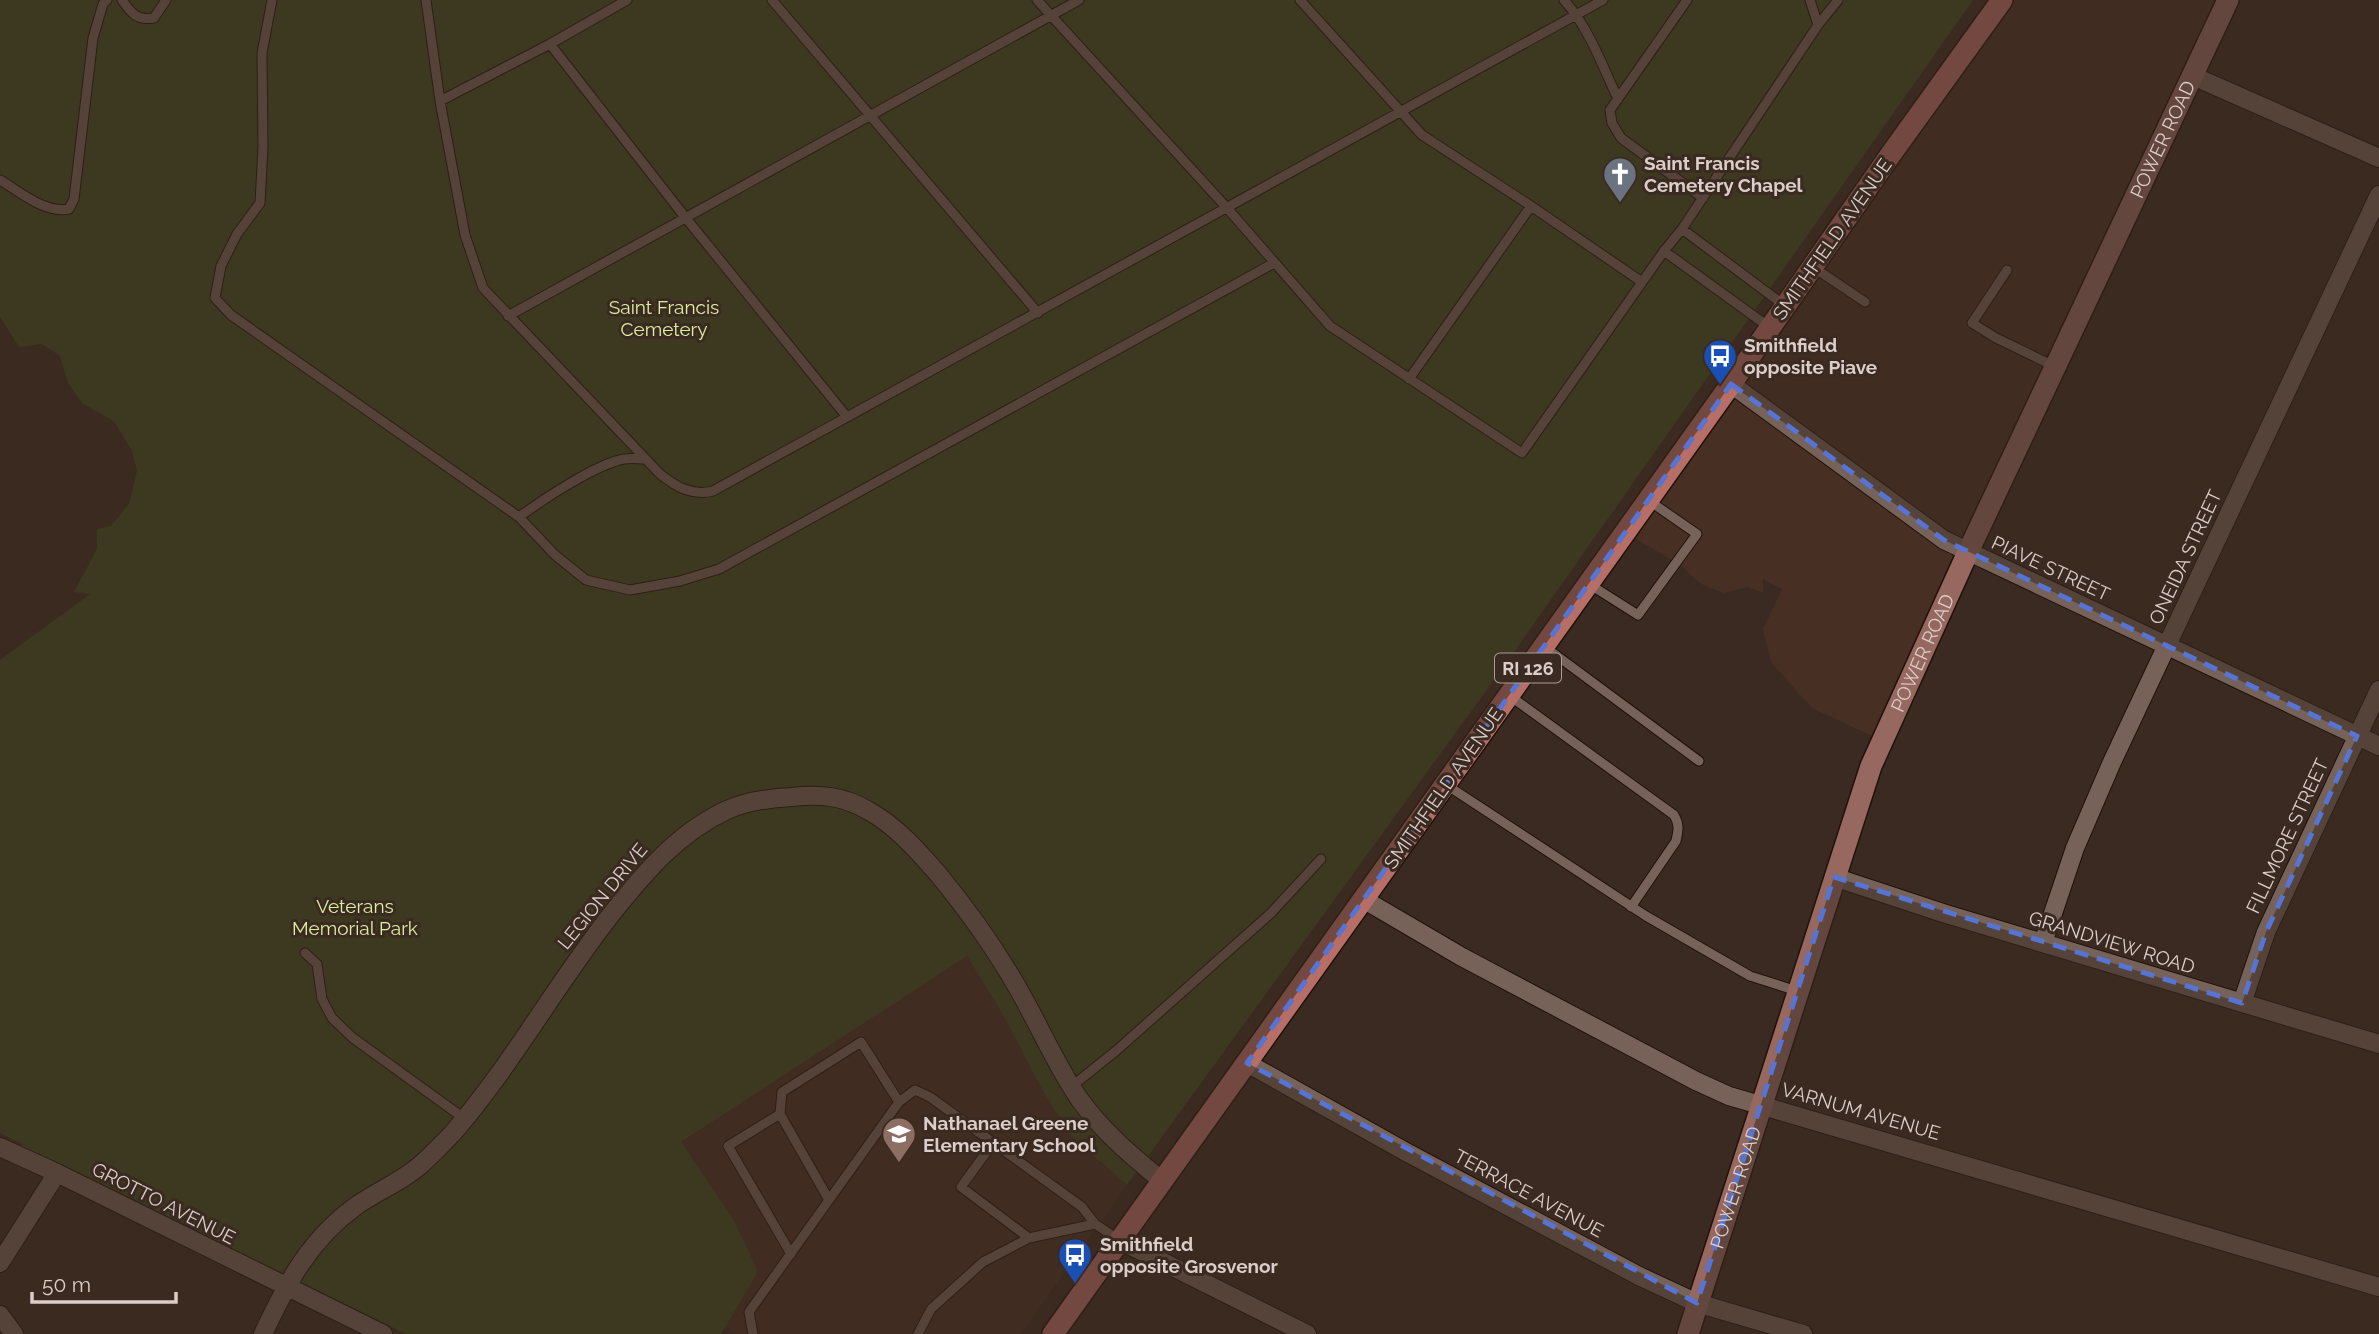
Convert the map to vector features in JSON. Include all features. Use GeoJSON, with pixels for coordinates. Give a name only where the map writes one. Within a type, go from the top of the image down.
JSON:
{"type":"FeatureCollection","features":[{"type":"Feature","properties":{"kind":"main road","name":"SMITHFIELD AVENUE"},"geometry":{"type":"LineString","coordinates":[[1053,1334],[1731,384],[2001,0]]}},
{"type":"Feature","properties":{"kind":"main road","name":"POWER ROAD"},"geometry":{"type":"LineString","coordinates":[[1688,1334],[1875,756],[2228,0]]}},
{"type":"Feature","properties":{"kind":"street"},"geometry":{"type":"LineString","coordinates":[[2193,76],[2379,158]]}},
{"type":"Feature","properties":{"kind":"street","name":"ONEIDA STREET"},"geometry":{"type":"LineString","coordinates":[[2043,943],[2075,848],[2112,762],[2379,195]]}},
{"type":"Feature","properties":{"kind":"street","name":"PIAVE STREET"},"geometry":{"type":"LineString","coordinates":[[1731,384],[1944,540],[2379,746]]}},
{"type":"Feature","properties":{"kind":"street","name":"FILLMORE STREET"},"geometry":{"type":"LineString","coordinates":[[2242,1003],[2266,932],[2379,690]]}},
{"type":"Feature","properties":{"kind":"street","name":"LEGION DRIVE"},"geometry":{"type":"LineString","coordinates":[[263,1334],[285,1287],[308,1250],[355,1207],[418,1167],[465,1119],[582,952],[640,878],[666,852],[708,820],[742,804],[810,795],[845,799],[871,811],[899,832],[970,913],[999,956],[1072,1087],[1106,1132],[1161,1180]]}},
{"type":"Feature","properties":{"kind":"street","name":"GRANDVIEW ROAD"},"geometry":{"type":"LineString","coordinates":[[1834,877],[1943,913],[2379,1044]]}},
{"type":"Feature","properties":{"kind":"street","name":"VARNUM AVENUE"},"geometry":{"type":"LineString","coordinates":[[1363,899],[1462,957],[1729,1096],[2379,1287]]}},
{"type":"Feature","properties":{"kind":"street","name":"TERRACE AVENUE"},"geometry":{"type":"LineString","coordinates":[[1247,1063],[1639,1276],[1697,1303],[1803,1334]]}},
{"type":"Feature","properties":{"kind":"street","name":"GROTTO AVENUE"},"geometry":{"type":"LineString","coordinates":[[0,1147],[383,1334]]}},
{"type":"Feature","properties":{"kind":"street"},"geometry":{"type":"LineString","coordinates":[[0,1263],[57,1173]]}},
{"type":"Feature","properties":{"kind":"street"},"geometry":{"type":"LineString","coordinates":[[1119,1240],[1307,1334]]}},
{"type":"Feature","properties":{"kind":"street"},"geometry":{"type":"LineString","coordinates":[[0,1315],[14,1334]]}},
{"type":"Feature","properties":{"kind":"lane"},"geometry":{"type":"LineString","coordinates":[[0,180],[46,206],[60,211],[69,209],[74,200],[93,38],[103,4],[107,0]]}},
{"type":"Feature","properties":{"kind":"lane"},"geometry":{"type":"LineString","coordinates":[[122,0],[135,16],[146,19],[154,18],[166,0]]}},
{"type":"Feature","properties":{"kind":"lane"},"geometry":{"type":"LineString","coordinates":[[272,0],[262,53],[263,147],[260,203],[237,234],[220,266],[215,298],[231,315],[519,517],[555,555],[586,580],[630,590],[680,581],[719,569],[1274,263]]}},
{"type":"Feature","properties":{"kind":"lane"},"geometry":{"type":"LineString","coordinates":[[426,0],[440,101],[465,235],[483,288],[646,459],[673,484],[701,494],[713,492],[1603,0]]}},
{"type":"Feature","properties":{"kind":"lane"},"geometry":{"type":"LineString","coordinates":[[440,101],[550,44],[627,0]]}},
{"type":"Feature","properties":{"kind":"lane"},"geometry":{"type":"LineString","coordinates":[[772,0],[1038,313]]}},
{"type":"Feature","properties":{"kind":"lane"},"geometry":{"type":"LineString","coordinates":[[1037,0],[1227,208],[1330,326],[1522,453],[1682,229],[1818,24],[1838,0]]}},
{"type":"Feature","properties":{"kind":"lane"},"geometry":{"type":"LineString","coordinates":[[508,316],[1079,0]]}},
{"type":"Feature","properties":{"kind":"lane"},"geometry":{"type":"LineString","coordinates":[[1300,0],[1400,112],[1434,145],[1531,206],[1642,282]]}},
{"type":"Feature","properties":{"kind":"lane"},"geometry":{"type":"LineString","coordinates":[[1564,0],[1577,15],[1618,99]]}},
{"type":"Feature","properties":{"kind":"lane"},"geometry":{"type":"LineString","coordinates":[[1687,0],[1610,110],[1612,122],[1621,138],[1703,198]]}},
{"type":"Feature","properties":{"kind":"lane"},"geometry":{"type":"LineString","coordinates":[[1810,0],[1818,24]]}},
{"type":"Feature","properties":{"kind":"lane"},"geometry":{"type":"LineString","coordinates":[[550,44],[685,217],[847,417]]}},
{"type":"Feature","properties":{"kind":"lane"},"geometry":{"type":"LineString","coordinates":[[1409,379],[1531,206]]}},
{"type":"Feature","properties":{"kind":"lane"},"geometry":{"type":"LineString","coordinates":[[1682,229],[1785,306]]}},
{"type":"Feature","properties":{"kind":"lane"},"geometry":{"type":"LineString","coordinates":[[1664,251],[1770,328]]}},
{"type":"Feature","properties":{"kind":"lane"},"geometry":{"type":"LineString","coordinates":[[1813,267],[1865,302]]}},
{"type":"Feature","properties":{"kind":"lane"},"geometry":{"type":"LineString","coordinates":[[2007,270],[1972,323],[1996,338],[2056,367]]}},
{"type":"Feature","properties":{"kind":"lane"},"geometry":{"type":"LineString","coordinates":[[519,517],[544,498],[592,472],[623,459],[646,459]]}},
{"type":"Feature","properties":{"kind":"lane"},"geometry":{"type":"LineString","coordinates":[[1588,583],[1638,615],[1696,534],[1648,499]]}},
{"type":"Feature","properties":{"kind":"lane"},"geometry":{"type":"LineString","coordinates":[[1544,646],[1699,761]]}},
{"type":"Feature","properties":{"kind":"lane"},"geometry":{"type":"LineString","coordinates":[[1509,695],[1674,815],[1678,821],[1676,841],[1631,907]]}},
{"type":"Feature","properties":{"kind":"lane"},"geometry":{"type":"LineString","coordinates":[[1445,785],[1631,907],[1750,976],[1798,991]]}},
{"type":"Feature","properties":{"kind":"lane"},"geometry":{"type":"LineString","coordinates":[[1072,1087],[1270,913],[1321,859]]}},
{"type":"Feature","properties":{"kind":"lane"},"geometry":{"type":"LineString","coordinates":[[305,953],[317,964],[322,999],[332,1018],[353,1038],[465,1119]]}},
{"type":"Feature","properties":{"kind":"lane"},"geometry":{"type":"LineString","coordinates":[[829,1200],[780,1114],[782,1093],[861,1042],[900,1102]]}},
{"type":"Feature","properties":{"kind":"lane"},"geometry":{"type":"LineString","coordinates":[[753,1334],[749,1312],[900,1102],[915,1090],[930,1097],[1082,1207],[1095,1224],[1119,1240]]}},
{"type":"Feature","properties":{"kind":"lane"},"geometry":{"type":"LineString","coordinates":[[780,1114],[729,1146],[791,1254]]}},
{"type":"Feature","properties":{"kind":"lane"},"geometry":{"type":"LineString","coordinates":[[993,1143],[961,1187],[1029,1238]]}},
{"type":"Feature","properties":{"kind":"lane"},"geometry":{"type":"LineString","coordinates":[[918,1334],[931,1309],[983,1262],[1029,1238],[1095,1224]]}},
{"type":"Feature","properties":{"kind":"highlighted area"},"geometry":{"type":"Polygon","coordinates":[[[1731,384],[1944,540],[2357,736],[2266,932],[2242,1003],[1834,877],[1697,1303],[1247,1063],[1731,384]]]}},
{"type":"Feature","properties":{"kind":"shaded area"},"geometry":{"type":"Polygon","coordinates":[[[2002,0],[2229,0],[1879,739],[1812,708],[1771,662],[1763,629],[1782,589],[1763,579],[1763,593],[1747,587],[1723,593],[1701,584],[1680,565],[1626,533],[2002,0]]]}},
{"type":"Feature","properties":{"kind":"shaded area","name":"Nathanael Greene Elementary School"},"geometry":{"type":"Polygon","coordinates":[[[967,955],[1070,1135],[1127,1185],[1021,1334],[736,1334],[725,1326],[758,1272],[681,1142],[967,955]]]}},
{"type":"Feature","properties":{"kind":"green space"},"geometry":{"type":"Polygon","coordinates":[[[0,0],[1973,0],[1507,662],[1127,1185],[1070,1135],[967,956],[681,1142],[735,1222],[758,1272],[721,1334],[406,1334],[100,1183],[95,1192],[18,1153],[22,1144],[0,1133],[0,660],[90,594],[74,592],[97,549],[97,529],[111,526],[129,504],[137,471],[132,451],[114,421],[83,404],[68,383],[60,356],[42,344],[19,347],[0,317],[0,0]]]}},
{"type":"Feature","properties":{"kind":"place","name":"Saint Francis Cemetery Chapel"},"geometry":{"type":"Point","coordinates":[1620,204]}},
{"type":"Feature","properties":{"kind":"place","name":"Smithfield opposite Piave"},"geometry":{"type":"Point","coordinates":[1720,386]}},
{"type":"Feature","properties":{"kind":"place","name":"Nathanael Greene Elementary School"},"geometry":{"type":"Point","coordinates":[899,1164]}},
{"type":"Feature","properties":{"kind":"place","name":"Smithfield opposite Grosvenor"},"geometry":{"type":"Point","coordinates":[1075,1285]}},
{"type":"Feature","properties":{"kind":"park label","name":"Saint Francis Cemetery"},"geometry":{"type":"Point","coordinates":[664,318]}},
{"type":"Feature","properties":{"kind":"park label","name":"Veterans Memorial Park"},"geometry":{"type":"Point","coordinates":[355,917]}}]}
